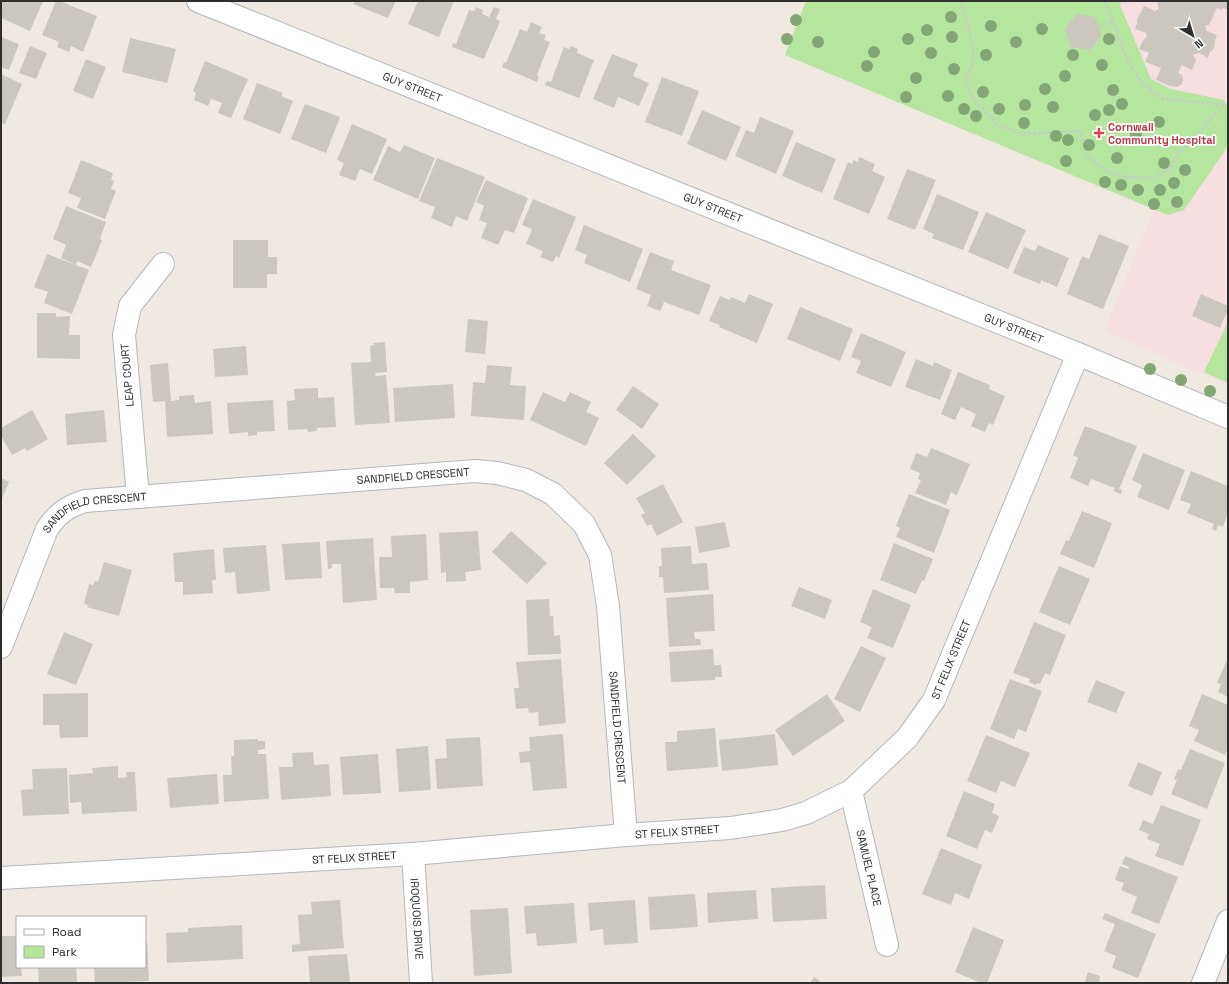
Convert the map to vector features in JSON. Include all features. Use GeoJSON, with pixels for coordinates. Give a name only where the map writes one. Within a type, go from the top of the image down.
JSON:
{"type":"FeatureCollection","features":[{"type":"Feature","properties":{"kind":"street","name":"GUY STREET"},"geometry":{"type":"LineString","coordinates":[[198,1],[1078,354],[1228,417]]}},
{"type":"Feature","properties":{"kind":"street","name":"LEAP COURT"},"geometry":{"type":"LineString","coordinates":[[138,497],[124,335],[130,306],[162,264]]}},
{"type":"Feature","properties":{"kind":"street","name":"ST FELIX STREET"},"geometry":{"type":"LineString","coordinates":[[1,878],[413,854],[626,835],[730,828],[782,820],[806,813],[851,791],[908,738],[934,700],[1078,354]]}},
{"type":"Feature","properties":{"kind":"street","name":"SANDFIELD CRESCENT"},"geometry":{"type":"LineString","coordinates":[[1,647],[47,529],[54,519],[74,504],[85,501],[475,472],[497,473],[526,480],[553,494],[584,524],[600,555],[608,606],[626,835]]}},
{"type":"Feature","properties":{"kind":"street","name":"SAMUEL PLACE"},"geometry":{"type":"LineString","coordinates":[[851,791],[887,945]]}},
{"type":"Feature","properties":{"kind":"street","name":"IROQUOIS DRIVE"},"geometry":{"type":"LineString","coordinates":[[413,854],[421,983]]}},
{"type":"Feature","properties":{"kind":"street"},"geometry":{"type":"LineString","coordinates":[[1203,983],[1228,921]]}},
{"type":"Feature","properties":{"kind":"path"},"geometry":{"type":"LineString","coordinates":[[960,1],[970,32],[974,59],[966,80],[972,97],[998,125],[1022,134],[1080,131],[1088,156],[1106,171],[1125,177],[1153,178],[1170,169],[1179,152],[1192,143],[1208,121],[1227,104]]}},
{"type":"Feature","properties":{"kind":"path"},"geometry":{"type":"LineString","coordinates":[[1105,1],[1128,61],[1142,83],[1163,99],[1227,104]]}},
{"type":"Feature","properties":{"kind":"path"},"geometry":{"type":"LineString","coordinates":[[1099,26],[1113,21]]}},
{"type":"Feature","properties":{"kind":"shaded area","name":"Cornwall Community Hospital"},"geometry":{"type":"Polygon","coordinates":[[[805,1],[1228,1],[1228,385],[1104,331],[1154,210],[785,55],[805,1]]]}},
{"type":"Feature","properties":{"kind":"green space","name":"Cornwall Community Hospital"},"geometry":{"type":"Polygon","coordinates":[[[806,1],[1121,1],[1120,5],[1151,79],[1171,89],[1224,100],[1228,108],[1228,143],[1224,152],[1184,210],[1168,215],[785,55],[806,1]]]}},
{"type":"Feature","properties":{"kind":"green space"},"geometry":{"type":"Polygon","coordinates":[[[1228,322],[1228,383],[1204,372],[1228,322]]]}},
{"type":"Feature","properties":{"kind":"building"},"geometry":{"type":"Polygon","coordinates":[[[1,1],[43,1],[30,31],[1,18],[1,1]]]}},
{"type":"Feature","properties":{"kind":"building"},"geometry":{"type":"Polygon","coordinates":[[[56,1],[97,16],[83,52],[71,46],[69,52],[57,47],[59,42],[42,35],[56,1]]]}},
{"type":"Feature","properties":{"kind":"building"},"geometry":{"type":"Polygon","coordinates":[[[355,1],[396,1],[388,18],[353,4],[355,1]]]}},
{"type":"Feature","properties":{"kind":"building"},"geometry":{"type":"Polygon","coordinates":[[[418,1],[454,1],[439,37],[408,24],[418,1]]]}},
{"type":"Feature","properties":{"kind":"building"},"geometry":{"type":"Polygon","coordinates":[[[1158,1],[1228,1],[1228,10],[1217,8],[1209,25],[1205,26],[1207,31],[1217,35],[1213,50],[1210,52],[1208,58],[1199,53],[1193,55],[1196,60],[1192,70],[1182,65],[1178,73],[1182,75],[1183,80],[1182,84],[1177,87],[1170,86],[1156,80],[1161,68],[1145,62],[1149,53],[1139,49],[1144,39],[1147,37],[1146,33],[1135,29],[1137,19],[1144,6],[1155,11],[1159,9],[1157,4],[1158,1]]]}},
{"type":"Feature","properties":{"kind":"building"},"geometry":{"type":"Polygon","coordinates":[[[476,7],[483,10],[482,14],[489,17],[494,7],[500,9],[496,19],[500,21],[484,59],[452,47],[453,43],[456,44],[469,10],[474,11],[476,7]]]}},
{"type":"Feature","properties":{"kind":"building"},"geometry":{"type":"Polygon","coordinates":[[[1077,14],[1095,17],[1102,35],[1090,50],[1071,47],[1065,29],[1077,14]]]}},
{"type":"Feature","properties":{"kind":"building"},"geometry":{"type":"Polygon","coordinates":[[[531,22],[542,27],[539,33],[546,35],[544,40],[550,42],[537,75],[539,76],[537,82],[502,67],[504,62],[506,63],[520,29],[527,32],[531,22]]]}},
{"type":"Feature","properties":{"kind":"building"},"geometry":{"type":"Polygon","coordinates":[[[1,37],[19,44],[9,70],[1,67],[1,37]]]}},
{"type":"Feature","properties":{"kind":"building"},"geometry":{"type":"Polygon","coordinates":[[[130,38],[176,49],[167,83],[122,72],[130,38]]]}},
{"type":"Feature","properties":{"kind":"building"},"geometry":{"type":"Polygon","coordinates":[[[30,46],[47,53],[36,79],[19,73],[30,46]]]}},
{"type":"Feature","properties":{"kind":"building"},"geometry":{"type":"Polygon","coordinates":[[[571,46],[578,49],[577,53],[594,60],[579,98],[545,85],[547,81],[551,82],[564,47],[569,49],[571,46]]]}},
{"type":"Feature","properties":{"kind":"building"},"geometry":{"type":"Polygon","coordinates":[[[612,54],[638,64],[633,76],[649,83],[639,106],[618,97],[614,108],[593,99],[612,54]]]}},
{"type":"Feature","properties":{"kind":"building"},"geometry":{"type":"Polygon","coordinates":[[[86,59],[106,67],[93,99],[73,91],[86,59]]]}},
{"type":"Feature","properties":{"kind":"building"},"geometry":{"type":"Polygon","coordinates":[[[205,61],[248,79],[231,118],[218,113],[222,103],[211,99],[208,106],[194,100],[196,93],[193,91],[205,61]]]}},
{"type":"Feature","properties":{"kind":"building"},"geometry":{"type":"Polygon","coordinates":[[[1,74],[22,84],[5,124],[1,123],[1,74]]]}},
{"type":"Feature","properties":{"kind":"building"},"geometry":{"type":"Polygon","coordinates":[[[662,77],[699,91],[682,136],[645,122],[662,77]]]}},
{"type":"Feature","properties":{"kind":"building"},"geometry":{"type":"Polygon","coordinates":[[[257,83],[283,93],[281,96],[293,101],[280,134],[243,119],[257,83]]]}},
{"type":"Feature","properties":{"kind":"building"},"geometry":{"type":"Polygon","coordinates":[[[305,104],[340,117],[326,153],[291,139],[305,104]]]}},
{"type":"Feature","properties":{"kind":"building"},"geometry":{"type":"Polygon","coordinates":[[[702,110],[741,127],[726,161],[687,144],[702,110]]]}},
{"type":"Feature","properties":{"kind":"building"},"geometry":{"type":"Polygon","coordinates":[[[760,117],[794,131],[776,174],[735,156],[746,130],[754,133],[760,117]]]}},
{"type":"Feature","properties":{"kind":"building"},"geometry":{"type":"Polygon","coordinates":[[[352,124],[387,139],[372,174],[360,169],[355,181],[339,175],[344,163],[337,160],[352,124]]]}},
{"type":"Feature","properties":{"kind":"building"},"geometry":{"type":"Polygon","coordinates":[[[796,142],[836,159],[822,193],[782,176],[796,142]]]}},
{"type":"Feature","properties":{"kind":"building"},"geometry":{"type":"Polygon","coordinates":[[[404,145],[435,158],[418,199],[373,180],[388,146],[400,152],[404,145]]]}},
{"type":"Feature","properties":{"kind":"building"},"geometry":{"type":"Polygon","coordinates":[[[859,157],[875,164],[872,171],[885,177],[869,214],[833,199],[848,162],[852,164],[854,160],[858,162],[859,157]]]}},
{"type":"Feature","properties":{"kind":"building"},"geometry":{"type":"Polygon","coordinates":[[[437,158],[485,177],[467,221],[456,216],[452,227],[431,218],[435,207],[419,201],[437,158]]]}},
{"type":"Feature","properties":{"kind":"building"},"geometry":{"type":"Polygon","coordinates":[[[81,160],[113,173],[111,180],[114,181],[111,189],[116,191],[105,219],[77,208],[81,198],[68,193],[81,160]]]}},
{"type":"Feature","properties":{"kind":"building"},"geometry":{"type":"Polygon","coordinates":[[[907,169],[936,180],[915,230],[887,219],[907,169]]]}},
{"type":"Feature","properties":{"kind":"building"},"geometry":{"type":"Polygon","coordinates":[[[486,180],[528,198],[514,233],[505,230],[498,245],[481,238],[487,223],[479,220],[484,206],[476,202],[486,180]]]}},
{"type":"Feature","properties":{"kind":"building"},"geometry":{"type":"Polygon","coordinates":[[[937,194],[979,212],[963,250],[932,238],[934,234],[923,229],[937,194]]]}},
{"type":"Feature","properties":{"kind":"building"},"geometry":{"type":"Polygon","coordinates":[[[533,199],[576,217],[559,258],[556,256],[553,262],[540,257],[543,251],[526,244],[532,229],[522,225],[533,199]]]}},
{"type":"Feature","properties":{"kind":"building"},"geometry":{"type":"Polygon","coordinates":[[[66,206],[106,222],[100,239],[102,240],[91,267],[77,261],[76,265],[61,258],[66,245],[53,239],[66,206]]]}},
{"type":"Feature","properties":{"kind":"building"},"geometry":{"type":"Polygon","coordinates":[[[986,212],[1026,230],[1008,269],[968,252],[986,212]]]}},
{"type":"Feature","properties":{"kind":"building"},"geometry":{"type":"Polygon","coordinates":[[[584,225],[643,249],[630,282],[584,263],[587,255],[575,250],[584,225]]]}},
{"type":"Feature","properties":{"kind":"building"},"geometry":{"type":"Polygon","coordinates":[[[1099,234],[1129,246],[1103,309],[1067,294],[1082,256],[1089,259],[1099,234]]]}},
{"type":"Feature","properties":{"kind":"building"},"geometry":{"type":"Polygon","coordinates":[[[233,240],[268,240],[268,257],[277,257],[277,274],[267,274],[267,288],[233,288],[233,240]]]}},
{"type":"Feature","properties":{"kind":"building"},"geometry":{"type":"Polygon","coordinates":[[[1038,245],[1069,258],[1057,287],[1041,280],[1040,284],[1013,273],[1024,247],[1035,251],[1038,245]]]}},
{"type":"Feature","properties":{"kind":"building"},"geometry":{"type":"Polygon","coordinates":[[[650,252],[674,261],[671,270],[711,285],[699,315],[664,302],[660,311],[647,306],[651,295],[636,289],[650,252]]]}},
{"type":"Feature","properties":{"kind":"building"},"geometry":{"type":"Polygon","coordinates":[[[47,254],[89,270],[72,314],[44,303],[48,292],[34,287],[47,254]]]}},
{"type":"Feature","properties":{"kind":"building"},"geometry":{"type":"Polygon","coordinates":[[[749,294],[773,304],[757,343],[719,327],[720,325],[709,321],[720,296],[730,300],[731,297],[745,303],[749,294]]]}},
{"type":"Feature","properties":{"kind":"building"},"geometry":{"type":"Polygon","coordinates":[[[1201,294],[1228,306],[1228,310],[1220,328],[1192,316],[1201,294]]]}},
{"type":"Feature","properties":{"kind":"building"},"geometry":{"type":"Polygon","coordinates":[[[800,307],[853,329],[840,361],[787,339],[800,307]]]}},
{"type":"Feature","properties":{"kind":"building"},"geometry":{"type":"Polygon","coordinates":[[[37,313],[56,313],[56,317],[70,316],[69,335],[80,335],[80,359],[37,358],[37,313]]]}},
{"type":"Feature","properties":{"kind":"building"},"geometry":{"type":"Polygon","coordinates":[[[468,319],[488,321],[485,354],[465,352],[468,319]]]}},
{"type":"Feature","properties":{"kind":"building"},"geometry":{"type":"Polygon","coordinates":[[[861,333],[906,352],[891,387],[856,373],[861,361],[851,357],[861,333]]]}},
{"type":"Feature","properties":{"kind":"building"},"geometry":{"type":"Polygon","coordinates":[[[385,342],[387,372],[375,373],[376,376],[386,375],[390,423],[355,425],[351,363],[371,362],[370,346],[374,345],[373,343],[385,342]]]}},
{"type":"Feature","properties":{"kind":"building"},"geometry":{"type":"Polygon","coordinates":[[[246,346],[248,375],[215,377],[213,349],[246,346]]]}},
{"type":"Feature","properties":{"kind":"building"},"geometry":{"type":"Polygon","coordinates":[[[916,359],[933,366],[934,362],[952,370],[940,400],[905,387],[916,359]]]}},
{"type":"Feature","properties":{"kind":"building"},"geometry":{"type":"Polygon","coordinates":[[[168,363],[171,401],[179,400],[179,396],[194,395],[195,403],[211,401],[213,434],[167,437],[165,401],[153,402],[150,365],[168,363]]]}},
{"type":"Feature","properties":{"kind":"building"},"geometry":{"type":"Polygon","coordinates":[[[487,365],[512,367],[510,385],[526,386],[524,420],[471,416],[473,382],[485,383],[487,365]]]}},
{"type":"Feature","properties":{"kind":"building"},"geometry":{"type":"Polygon","coordinates":[[[958,372],[990,385],[989,389],[1005,396],[993,425],[989,423],[985,432],[971,426],[976,414],[961,407],[955,420],[941,414],[958,372]]]}},
{"type":"Feature","properties":{"kind":"building"},"geometry":{"type":"Polygon","coordinates":[[[453,384],[455,418],[395,422],[393,388],[453,384]]]}},
{"type":"Feature","properties":{"kind":"building"},"geometry":{"type":"Polygon","coordinates":[[[633,386],[659,404],[642,429],[616,410],[633,386]]]}},
{"type":"Feature","properties":{"kind":"building"},"geometry":{"type":"Polygon","coordinates":[[[318,388],[318,398],[334,397],[336,427],[317,428],[317,431],[308,432],[307,429],[288,430],[287,401],[295,400],[294,389],[318,388]]]}},
{"type":"Feature","properties":{"kind":"building"},"geometry":{"type":"Polygon","coordinates":[[[543,392],[565,402],[570,392],[591,402],[586,412],[599,418],[586,446],[530,420],[543,392]]]}},
{"type":"Feature","properties":{"kind":"building"},"geometry":{"type":"Polygon","coordinates":[[[273,400],[275,431],[257,432],[257,435],[248,436],[248,432],[229,434],[227,403],[273,400]]]}},
{"type":"Feature","properties":{"kind":"building"},"geometry":{"type":"Polygon","coordinates":[[[32,410],[48,439],[27,451],[25,448],[12,455],[1,436],[1,428],[32,410]]]}},
{"type":"Feature","properties":{"kind":"building"},"geometry":{"type":"Polygon","coordinates":[[[104,410],[107,442],[67,445],[65,414],[104,410]]]}},
{"type":"Feature","properties":{"kind":"building"},"geometry":{"type":"Polygon","coordinates":[[[1085,426],[1137,446],[1119,489],[1122,490],[1121,494],[1113,491],[1115,488],[1091,479],[1088,486],[1070,478],[1078,458],[1073,455],[1085,426]]]}},
{"type":"Feature","properties":{"kind":"building"},"geometry":{"type":"Polygon","coordinates":[[[633,434],[656,456],[627,485],[604,463],[633,434]]]}},
{"type":"Feature","properties":{"kind":"building"},"geometry":{"type":"Polygon","coordinates":[[[931,448],[970,464],[957,495],[951,492],[946,505],[915,493],[921,480],[918,479],[920,473],[910,469],[916,453],[927,457],[931,448]]]}},
{"type":"Feature","properties":{"kind":"building"},"geometry":{"type":"Polygon","coordinates":[[[1143,453],[1185,470],[1169,510],[1137,497],[1142,485],[1132,480],[1143,453]]]}},
{"type":"Feature","properties":{"kind":"building"},"geometry":{"type":"Polygon","coordinates":[[[1191,471],[1228,486],[1228,513],[1223,527],[1218,525],[1216,531],[1212,529],[1214,524],[1187,513],[1191,504],[1180,500],[1191,471]]]}},
{"type":"Feature","properties":{"kind":"building"},"geometry":{"type":"Polygon","coordinates":[[[1,478],[9,482],[1,501],[1,478]]]}},
{"type":"Feature","properties":{"kind":"building"},"geometry":{"type":"Polygon","coordinates":[[[663,484],[683,522],[657,536],[651,524],[647,526],[641,515],[645,513],[636,498],[663,484]]]}},
{"type":"Feature","properties":{"kind":"building"},"geometry":{"type":"Polygon","coordinates":[[[909,494],[950,510],[934,553],[896,537],[900,528],[896,526],[909,494]]]}},
{"type":"Feature","properties":{"kind":"building"},"geometry":{"type":"Polygon","coordinates":[[[1082,511],[1112,523],[1094,568],[1060,554],[1066,540],[1069,541],[1082,511]]]}},
{"type":"Feature","properties":{"kind":"building"},"geometry":{"type":"Polygon","coordinates":[[[725,522],[730,547],[699,553],[695,527],[725,522]]]}},
{"type":"Feature","properties":{"kind":"building"},"geometry":{"type":"Polygon","coordinates":[[[478,531],[481,570],[465,572],[466,581],[446,582],[446,572],[441,573],[439,533],[478,531]]]}},
{"type":"Feature","properties":{"kind":"building"},"geometry":{"type":"Polygon","coordinates":[[[511,531],[547,563],[527,584],[492,552],[511,531]]]}},
{"type":"Feature","properties":{"kind":"building"},"geometry":{"type":"Polygon","coordinates":[[[426,534],[428,580],[410,582],[410,593],[395,593],[394,588],[380,588],[379,557],[392,557],[391,536],[426,534]]]}},
{"type":"Feature","properties":{"kind":"building"},"geometry":{"type":"Polygon","coordinates":[[[373,538],[377,600],[343,603],[341,564],[332,564],[332,568],[328,569],[326,541],[373,538]]]}},
{"type":"Feature","properties":{"kind":"building"},"geometry":{"type":"Polygon","coordinates":[[[320,542],[322,578],[285,580],[282,544],[320,542]]]}},
{"type":"Feature","properties":{"kind":"building"},"geometry":{"type":"Polygon","coordinates":[[[894,543],[933,559],[924,581],[922,580],[916,594],[880,580],[894,543]]]}},
{"type":"Feature","properties":{"kind":"building"},"geometry":{"type":"Polygon","coordinates":[[[266,545],[270,591],[237,594],[235,572],[225,573],[223,548],[266,545]]]}},
{"type":"Feature","properties":{"kind":"building"},"geometry":{"type":"Polygon","coordinates":[[[691,546],[692,564],[707,563],[709,590],[664,593],[663,577],[659,577],[659,566],[662,566],[661,548],[691,546]]]}},
{"type":"Feature","properties":{"kind":"building"},"geometry":{"type":"Polygon","coordinates":[[[214,549],[216,580],[212,580],[213,593],[183,595],[183,582],[175,582],[173,553],[214,549]]]}},
{"type":"Feature","properties":{"kind":"building"},"geometry":{"type":"Polygon","coordinates":[[[104,562],[132,570],[119,616],[87,607],[88,605],[84,604],[89,584],[93,585],[95,581],[98,582],[104,562]]]}},
{"type":"Feature","properties":{"kind":"building"},"geometry":{"type":"Polygon","coordinates":[[[1059,566],[1090,579],[1070,625],[1039,612],[1059,566]]]}},
{"type":"Feature","properties":{"kind":"building"},"geometry":{"type":"Polygon","coordinates":[[[799,587],[832,600],[825,619],[791,606],[799,587]]]}},
{"type":"Feature","properties":{"kind":"building"},"geometry":{"type":"Polygon","coordinates":[[[873,589],[911,605],[893,648],[867,638],[872,627],[860,622],[873,589]]]}},
{"type":"Feature","properties":{"kind":"building"},"geometry":{"type":"Polygon","coordinates":[[[713,594],[715,631],[694,632],[695,639],[700,639],[701,645],[669,647],[666,598],[713,594]]]}},
{"type":"Feature","properties":{"kind":"building"},"geometry":{"type":"Polygon","coordinates":[[[549,599],[550,616],[553,616],[554,636],[560,635],[561,654],[528,655],[526,600],[549,599]]]}},
{"type":"Feature","properties":{"kind":"building"},"geometry":{"type":"Polygon","coordinates":[[[1034,622],[1066,635],[1050,675],[1045,673],[1040,684],[1037,683],[1036,685],[1029,682],[1030,679],[1013,673],[1034,622]]]}},
{"type":"Feature","properties":{"kind":"building"},"geometry":{"type":"Polygon","coordinates":[[[64,632],[93,644],[76,685],[47,674],[64,632]]]}},
{"type":"Feature","properties":{"kind":"building"},"geometry":{"type":"Polygon","coordinates":[[[861,646],[886,658],[860,712],[834,699],[861,646]]]}},
{"type":"Feature","properties":{"kind":"building"},"geometry":{"type":"Polygon","coordinates":[[[713,649],[714,665],[721,665],[722,677],[715,677],[715,680],[671,682],[669,652],[713,649]]]}},
{"type":"Feature","properties":{"kind":"building"},"geometry":{"type":"Polygon","coordinates":[[[1228,658],[1228,697],[1218,692],[1221,684],[1217,683],[1228,658]]]}},
{"type":"Feature","properties":{"kind":"building"},"geometry":{"type":"Polygon","coordinates":[[[561,659],[566,723],[539,726],[538,712],[529,713],[528,708],[516,709],[514,688],[519,688],[516,662],[561,659]]]}},
{"type":"Feature","properties":{"kind":"building"},"geometry":{"type":"Polygon","coordinates":[[[1010,679],[1042,691],[1026,732],[1018,729],[1014,739],[990,729],[1010,679]]]}},
{"type":"Feature","properties":{"kind":"building"},"geometry":{"type":"Polygon","coordinates":[[[1096,680],[1125,692],[1116,713],[1087,702],[1096,680]]]}},
{"type":"Feature","properties":{"kind":"building"},"geometry":{"type":"Polygon","coordinates":[[[88,693],[88,737],[60,738],[59,725],[43,725],[43,694],[88,693]]]}},
{"type":"Feature","properties":{"kind":"building"},"geometry":{"type":"Polygon","coordinates":[[[827,694],[845,721],[793,756],[775,730],[827,694]]]}},
{"type":"Feature","properties":{"kind":"building"},"geometry":{"type":"Polygon","coordinates":[[[1202,694],[1228,705],[1228,748],[1225,755],[1194,741],[1199,730],[1189,726],[1202,694]]]}},
{"type":"Feature","properties":{"kind":"building"},"geometry":{"type":"Polygon","coordinates":[[[715,728],[718,767],[667,771],[665,742],[677,742],[677,731],[715,728]]]}},
{"type":"Feature","properties":{"kind":"building"},"geometry":{"type":"Polygon","coordinates":[[[563,734],[567,788],[533,791],[530,762],[520,763],[519,752],[530,751],[529,737],[563,734]]]}},
{"type":"Feature","properties":{"kind":"building"},"geometry":{"type":"Polygon","coordinates":[[[775,734],[778,765],[722,771],[719,740],[775,734]]]}},
{"type":"Feature","properties":{"kind":"building"},"geometry":{"type":"Polygon","coordinates":[[[986,735],[1030,753],[1015,787],[1001,781],[996,793],[967,781],[986,735]]]}},
{"type":"Feature","properties":{"kind":"building"},"geometry":{"type":"Polygon","coordinates":[[[480,737],[483,786],[437,789],[435,759],[447,758],[446,739],[480,737]]]}},
{"type":"Feature","properties":{"kind":"building"},"geometry":{"type":"Polygon","coordinates":[[[258,739],[258,741],[265,741],[265,749],[258,750],[258,754],[266,754],[269,799],[224,802],[223,775],[232,775],[231,756],[234,756],[234,740],[258,739]]]}},
{"type":"Feature","properties":{"kind":"building"},"geometry":{"type":"Polygon","coordinates":[[[428,746],[431,790],[399,792],[396,749],[428,746]]]}},
{"type":"Feature","properties":{"kind":"building"},"geometry":{"type":"Polygon","coordinates":[[[1190,749],[1225,763],[1207,809],[1171,794],[1177,780],[1174,779],[1178,769],[1181,770],[1190,749]]]}},
{"type":"Feature","properties":{"kind":"building"},"geometry":{"type":"Polygon","coordinates":[[[313,752],[314,765],[329,764],[331,796],[281,800],[279,767],[293,767],[292,753],[313,752]]]}},
{"type":"Feature","properties":{"kind":"building"},"geometry":{"type":"Polygon","coordinates":[[[378,754],[381,793],[343,795],[340,757],[378,754]]]}},
{"type":"Feature","properties":{"kind":"building"},"geometry":{"type":"Polygon","coordinates":[[[1138,762],[1162,772],[1152,796],[1128,786],[1138,762]]]}},
{"type":"Feature","properties":{"kind":"building"},"geometry":{"type":"Polygon","coordinates":[[[118,766],[118,778],[127,777],[126,772],[135,772],[137,811],[82,814],[81,802],[70,803],[69,775],[93,773],[92,768],[118,766]]]}},
{"type":"Feature","properties":{"kind":"building"},"geometry":{"type":"Polygon","coordinates":[[[67,768],[69,814],[23,816],[21,790],[33,789],[32,769],[67,768]]]}},
{"type":"Feature","properties":{"kind":"building"},"geometry":{"type":"Polygon","coordinates":[[[217,774],[219,804],[170,808],[167,778],[217,774]]]}},
{"type":"Feature","properties":{"kind":"building"},"geometry":{"type":"Polygon","coordinates":[[[964,791],[995,804],[992,813],[999,816],[992,833],[985,830],[977,849],[946,836],[964,791]]]}},
{"type":"Feature","properties":{"kind":"building"},"geometry":{"type":"Polygon","coordinates":[[[1161,805],[1201,820],[1183,866],[1155,856],[1160,844],[1147,839],[1149,834],[1139,830],[1143,820],[1153,824],[1161,805]]]}},
{"type":"Feature","properties":{"kind":"building"},"geometry":{"type":"Polygon","coordinates":[[[941,848],[982,865],[969,899],[955,893],[951,905],[922,894],[941,848]]]}},
{"type":"Feature","properties":{"kind":"building"},"geometry":{"type":"Polygon","coordinates":[[[1125,856],[1178,877],[1159,924],[1131,913],[1137,897],[1121,890],[1124,883],[1115,880],[1120,866],[1128,869],[1129,867],[1122,864],[1125,856]]]}},
{"type":"Feature","properties":{"kind":"building"},"geometry":{"type":"Polygon","coordinates":[[[825,885],[827,919],[773,922],[771,888],[825,885]]]}},
{"type":"Feature","properties":{"kind":"building"},"geometry":{"type":"Polygon","coordinates":[[[756,890],[758,919],[708,923],[707,893],[756,890]]]}},
{"type":"Feature","properties":{"kind":"building"},"geometry":{"type":"Polygon","coordinates":[[[695,894],[698,927],[650,930],[648,897],[695,894]]]}},
{"type":"Feature","properties":{"kind":"building"},"geometry":{"type":"Polygon","coordinates":[[[340,900],[344,948],[292,952],[292,945],[300,944],[298,915],[312,914],[311,902],[340,900]]]}},
{"type":"Feature","properties":{"kind":"building"},"geometry":{"type":"Polygon","coordinates":[[[635,900],[638,943],[604,945],[603,929],[590,931],[588,903],[635,900]]]}},
{"type":"Feature","properties":{"kind":"building"},"geometry":{"type":"Polygon","coordinates":[[[574,903],[577,943],[537,946],[536,933],[526,934],[524,906],[574,903]]]}},
{"type":"Feature","properties":{"kind":"building"},"geometry":{"type":"Polygon","coordinates":[[[508,908],[512,973],[474,976],[470,910],[508,908]]]}},
{"type":"Feature","properties":{"kind":"building"},"geometry":{"type":"Polygon","coordinates":[[[1105,913],[1156,934],[1138,978],[1112,968],[1116,956],[1104,951],[1115,924],[1102,919],[1105,913]]]}},
{"type":"Feature","properties":{"kind":"building"},"geometry":{"type":"Polygon","coordinates":[[[242,925],[243,959],[167,963],[166,933],[188,932],[188,928],[242,925]]]}},
{"type":"Feature","properties":{"kind":"building"},"geometry":{"type":"Polygon","coordinates":[[[973,927],[1004,940],[987,983],[981,983],[955,972],[973,927]]]}},
{"type":"Feature","properties":{"kind":"building"},"geometry":{"type":"Polygon","coordinates":[[[1,936],[16,936],[16,968],[21,968],[22,976],[1,977],[1,936]]]}},
{"type":"Feature","properties":{"kind":"building"},"geometry":{"type":"Polygon","coordinates":[[[147,942],[149,981],[95,983],[94,968],[146,968],[147,942]]]}},
{"type":"Feature","properties":{"kind":"building"},"geometry":{"type":"Polygon","coordinates":[[[347,954],[350,983],[310,983],[308,956],[347,954]]]}},
{"type":"Feature","properties":{"kind":"building"},"geometry":{"type":"Polygon","coordinates":[[[38,968],[76,968],[77,983],[39,983],[38,968]]]}},
{"type":"Feature","properties":{"kind":"building"},"geometry":{"type":"Polygon","coordinates":[[[1088,972],[1100,976],[1099,981],[1103,983],[1085,982],[1088,972]]]}},
{"type":"Feature","properties":{"kind":"building"},"geometry":{"type":"Polygon","coordinates":[[[814,977],[822,983],[810,983],[814,977]]]}},
{"type":"Feature","properties":{"kind":"place","name":"Cornwall Community Hospital"},"geometry":{"type":"Point","coordinates":[1099,133]}}]}
